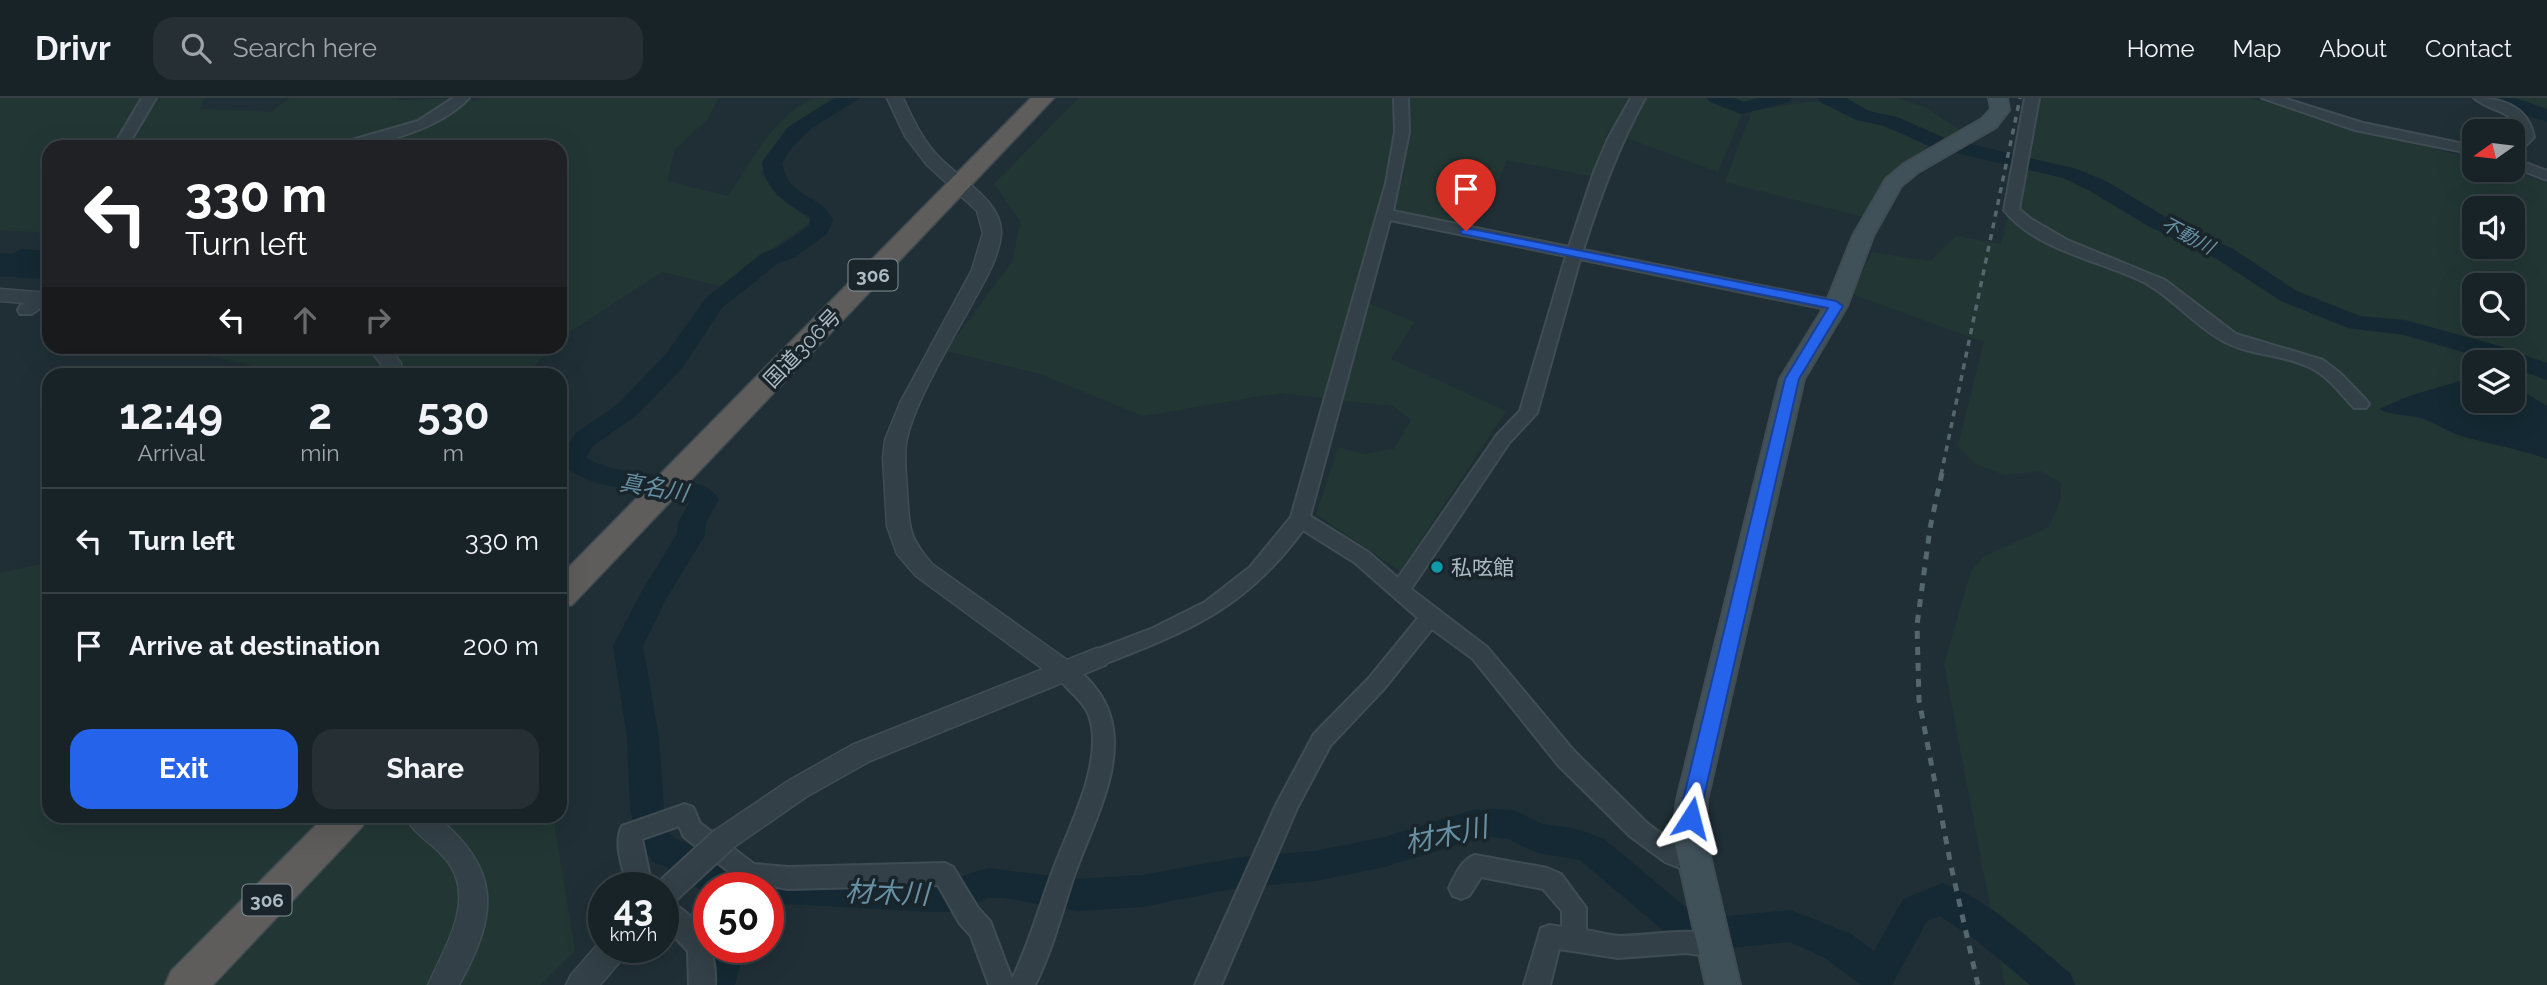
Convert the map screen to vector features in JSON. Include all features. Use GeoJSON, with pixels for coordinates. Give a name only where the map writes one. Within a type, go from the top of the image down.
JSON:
{"type":"FeatureCollection","features":[{"type":"Feature","properties":{"kind":"highway","name":"国道306号"},"geometry":{"type":"LineString","coordinates":[[567,589],[960,186],[1042,98]]}},
{"type":"Feature","properties":{"kind":"highway","name":"306"},"geometry":{"type":"LineString","coordinates":[[185,985],[342,823]]}},
{"type":"Feature","properties":{"kind":"main road"},"geometry":{"type":"LineString","coordinates":[[1723,985],[1689,835],[1692,800],[1792,379],[1836,306],[1863,236],[1893,183],[1911,168],[1997,117],[2000,110],[1998,98]]}},
{"type":"Feature","properties":{"kind":"street"},"geometry":{"type":"LineString","coordinates":[[124,140],[149,98]]}},
{"type":"Feature","properties":{"kind":"street"},"geometry":{"type":"LineString","coordinates":[[367,140],[423,124],[462,98]]}},
{"type":"Feature","properties":{"kind":"street"},"geometry":{"type":"LineString","coordinates":[[895,98],[914,136],[933,161],[988,215],[992,233],[981,270],[910,403],[896,440],[894,458],[898,526],[905,548],[924,570],[1083,685],[1098,709],[1104,741],[1097,777],[1054,908],[1035,962],[1022,985]]}},
{"type":"Feature","properties":{"kind":"street"},"geometry":{"type":"LineString","coordinates":[[679,880],[724,839],[797,789],[861,753],[1172,629],[1214,608],[1254,577],[1279,550],[1300,519],[1385,214],[1402,132],[1401,98]]}},
{"type":"Feature","properties":{"kind":"street"},"geometry":{"type":"LineString","coordinates":[[1398,589],[1406,583],[1503,439],[1528,413],[1601,172],[1612,144],[1638,98]]}},
{"type":"Feature","properties":{"kind":"street"},"geometry":{"type":"LineString","coordinates":[[2032,98],[2011,210],[2031,227],[2159,283],[2209,324],[2234,340],[2319,365],[2360,404]]}},
{"type":"Feature","properties":{"kind":"street"},"geometry":{"type":"LineString","coordinates":[[2269,98],[2360,127],[2462,148]]}},
{"type":"Feature","properties":{"kind":"street"},"geometry":{"type":"LineString","coordinates":[[2481,98],[2508,107],[2522,119]]}},
{"type":"Feature","properties":{"kind":"street"},"geometry":{"type":"LineString","coordinates":[[2525,122],[2528,137],[2525,140]]}},
{"type":"Feature","properties":{"kind":"street"},"geometry":{"type":"LineString","coordinates":[[2525,167],[2547,176]]}},
{"type":"Feature","properties":{"kind":"street"},"geometry":{"type":"LineString","coordinates":[[1385,214],[1836,306]]}},
{"type":"Feature","properties":{"kind":"street"},"geometry":{"type":"LineString","coordinates":[[0,295],[41,300]]}},
{"type":"Feature","properties":{"kind":"street"},"geometry":{"type":"LineString","coordinates":[[1300,519],[1361,557],[1430,617],[1480,653],[1566,758],[1639,830],[1664,850],[1697,865]]}},
{"type":"Feature","properties":{"kind":"street"},"geometry":{"type":"LineString","coordinates":[[1208,985],[1287,805],[1322,740],[1376,684],[1430,617]]}},
{"type":"Feature","properties":{"kind":"street"},"geometry":{"type":"LineString","coordinates":[[636,872],[629,833],[685,814],[692,830],[749,874],[788,878],[946,874],[970,916],[981,929],[1002,985]]}},
{"type":"Feature","properties":{"kind":"street"},"geometry":{"type":"LineString","coordinates":[[425,823],[461,858],[471,888],[468,935],[443,985]]}},
{"type":"Feature","properties":{"kind":"street"},"geometry":{"type":"LineString","coordinates":[[1461,888],[1475,865],[1547,879],[1574,908],[1574,940]]}},
{"type":"Feature","properties":{"kind":"street"},"geometry":{"type":"LineString","coordinates":[[679,923],[691,933],[701,947],[704,962],[702,985]]}},
{"type":"Feature","properties":{"kind":"street"},"geometry":{"type":"LineString","coordinates":[[1537,985],[1550,936],[1618,947],[1686,942],[1712,934]]}},
{"type":"Feature","properties":{"kind":"street"},"geometry":{"type":"LineString","coordinates":[[581,985],[600,963]]}},
{"type":"Feature","properties":{"kind":"green space"},"geometry":{"type":"Polygon","coordinates":[[[0,98],[204,98],[200,109],[271,112],[290,98],[468,98],[474,101],[482,98],[719,98],[707,120],[675,149],[667,181],[728,196],[764,141],[786,116],[813,99],[845,98],[817,111],[795,127],[760,174],[812,221],[724,287],[662,272],[567,333],[567,140],[42,140],[42,233],[0,230],[0,98]]]}},
{"type":"Feature","properties":{"kind":"green space"},"geometry":{"type":"Polygon","coordinates":[[[1075,98],[1761,98],[1747,102],[1718,172],[1608,131],[1591,176],[1507,160],[1497,185],[1460,223],[1378,208],[1352,296],[1414,322],[1391,359],[1506,411],[1400,571],[1316,514],[1338,447],[1365,454],[1394,449],[1411,420],[1393,406],[1280,393],[1143,416],[1040,374],[946,351],[1013,260],[1020,221],[994,184],[1078,99],[1075,98]]]}},
{"type":"Feature","properties":{"kind":"green space"},"geometry":{"type":"Polygon","coordinates":[[[1846,98],[1898,98],[1925,107],[1960,130],[1942,140],[1919,132],[1894,117],[1868,111],[1846,98]]]}},
{"type":"Feature","properties":{"kind":"green space"},"geometry":{"type":"Polygon","coordinates":[[[2037,98],[2250,98],[2462,155],[2462,182],[2525,182],[2525,175],[2547,183],[2547,406],[2525,393],[2525,350],[2462,350],[2462,381],[2409,396],[2380,409],[2422,419],[2462,436],[2547,459],[2547,985],[2005,985],[1944,664],[1971,571],[1983,557],[2049,527],[2061,499],[2061,483],[2041,471],[2004,475],[1976,464],[1958,446],[1984,342],[1852,294],[1872,252],[1931,261],[1956,236],[2001,244],[2037,98]]]}},
{"type":"Feature","properties":{"kind":"green space"},"geometry":{"type":"Polygon","coordinates":[[[2491,98],[2547,98],[2547,117],[2491,98]]]}},
{"type":"Feature","properties":{"kind":"green space"},"geometry":{"type":"Polygon","coordinates":[[[1814,101],[1939,147],[1888,180],[1863,217],[1725,182],[1752,111],[1814,101]]]}},
{"type":"Feature","properties":{"kind":"green space"},"geometry":{"type":"Polygon","coordinates":[[[202,354],[546,354],[533,368],[261,368],[202,354]]]}},
{"type":"Feature","properties":{"kind":"green space"},"geometry":{"type":"Polygon","coordinates":[[[42,564],[42,823],[554,823],[575,951],[540,985],[0,985],[0,573],[42,564]]]}},
{"type":"Feature","properties":{"kind":"water"},"geometry":{"type":"Polygon","coordinates":[[[21,249],[42,250],[42,278],[0,276],[0,253],[13,254],[21,249]]]}},
{"type":"Feature","properties":{"kind":"water"},"geometry":{"type":"Polygon","coordinates":[[[2462,381],[2462,413],[2525,413],[2525,393],[2547,406],[2547,459],[2462,436],[2422,418],[2379,409],[2409,396],[2462,381]]]}},
{"type":"Feature","properties":{"kind":"waterway","name":"真名川"},"geometry":{"type":"LineString","coordinates":[[702,872],[675,854],[665,851],[653,837],[647,808],[643,738],[628,646],[653,597],[691,535],[692,523],[705,499],[672,487],[602,476],[585,470],[571,459],[585,439],[627,410],[674,361],[714,303],[769,259],[787,252],[819,229],[822,220],[819,213],[781,187],[773,172],[772,162],[795,131],[827,109],[850,98]]}},
{"type":"Feature","properties":{"kind":"waterway","name":"不動川"},"geometry":{"type":"LineString","coordinates":[[1717,98],[1741,108],[1782,98]]}},
{"type":"Feature","properties":{"kind":"waterway","name":"不動川"},"geometry":{"type":"LineString","coordinates":[[1828,98],[1863,116],[1890,121],[1938,143],[2070,173],[2098,186],[2156,221],[2225,254],[2289,296],[2356,323],[2405,328],[2487,350],[2547,372]]}},
{"type":"Feature","properties":{"kind":"waterway"},"geometry":{"type":"LineString","coordinates":[[2496,98],[2547,116]]}},
{"type":"Feature","properties":{"kind":"waterway","name":"材木川"},"geometry":{"type":"LineString","coordinates":[[784,888],[933,896],[950,896],[988,883],[1004,883],[1078,895],[1142,891],[1242,872],[1316,866],[1384,852],[1473,825],[1492,823],[1513,825],[1538,838],[1591,849],[1678,922],[1698,930],[1727,932],[1791,926],[1838,946],[1874,973],[1882,972],[1915,910],[1943,899],[1988,928],[2057,985]]}},
{"type":"Feature","properties":{"kind":"waterway","name":"真名川"},"geometry":{"type":"LineString","coordinates":[[717,985],[723,963]]}},
{"type":"Feature","properties":{"kind":"railway"},"geometry":{"type":"LineString","coordinates":[[1941,475],[2020,98]]}},
{"type":"Feature","properties":{"kind":"railway"},"geometry":{"type":"LineString","coordinates":[[1942,473],[1930,528],[1917,625],[1919,700],[1951,866],[1978,985]]}},
{"type":"Feature","properties":{"kind":"place","name":"私呟館"},"geometry":{"type":"Point","coordinates":[1437,567]}},
{"type":"Feature","properties":{"kind":"route"},"geometry":{"type":"LineString","coordinates":[[1466,231],[1836,306],[1792,379],[1785,402],[1692,800],[1691,818]]}}]}
